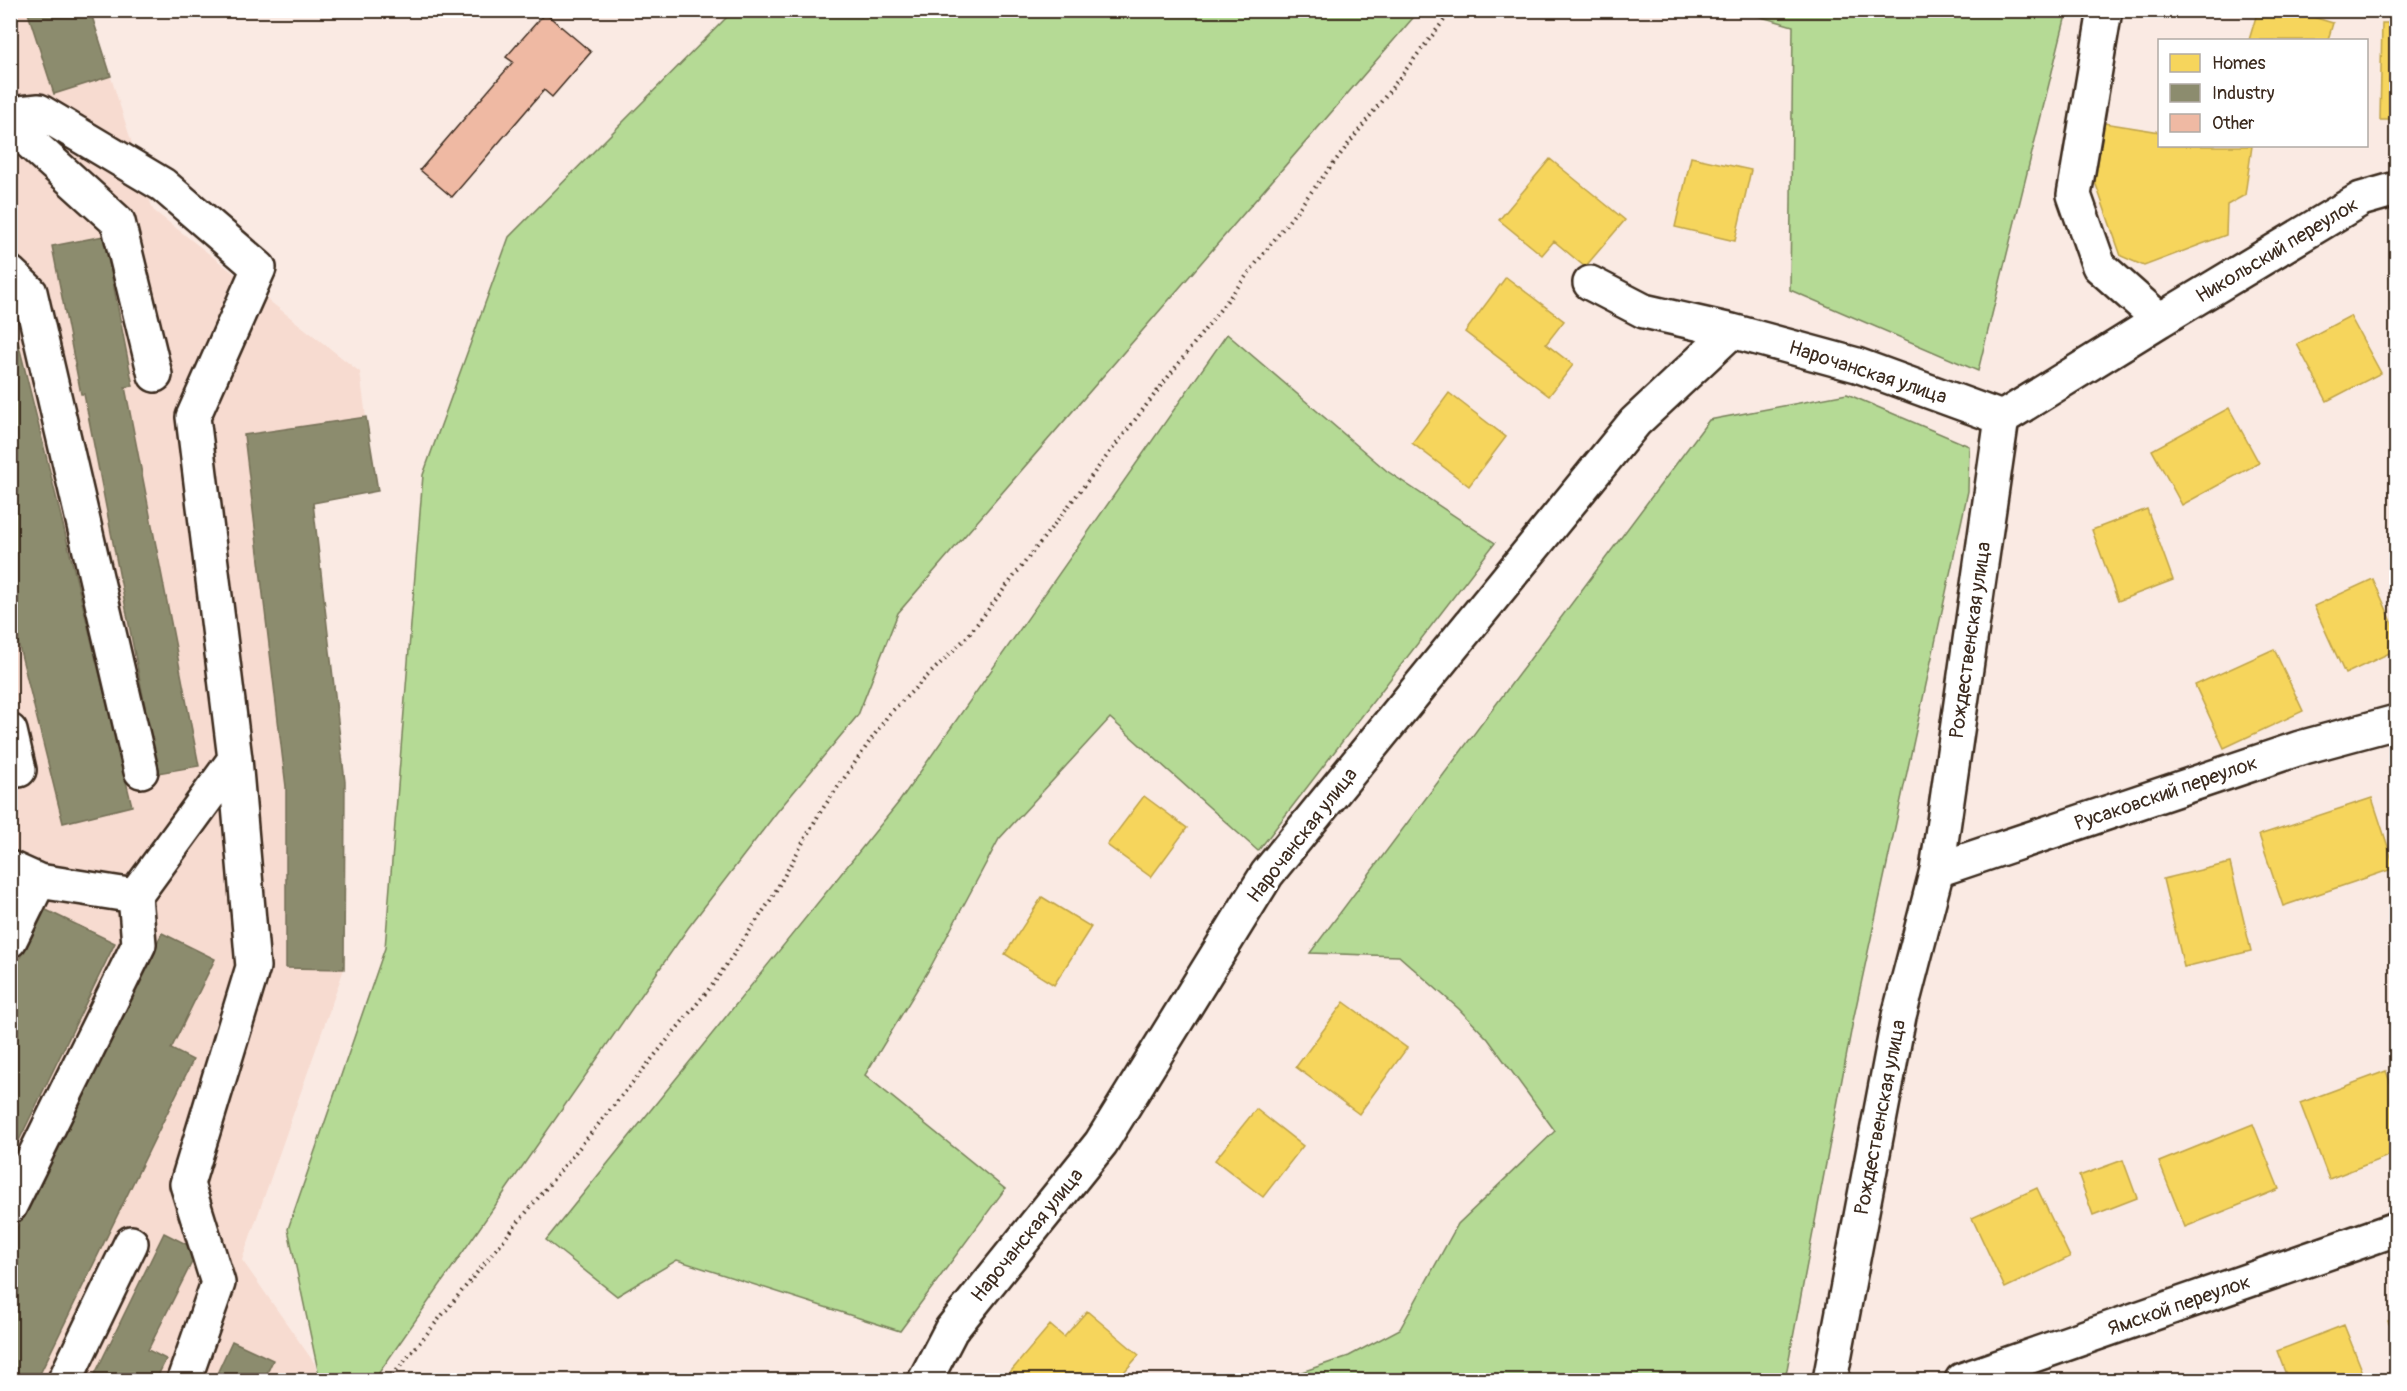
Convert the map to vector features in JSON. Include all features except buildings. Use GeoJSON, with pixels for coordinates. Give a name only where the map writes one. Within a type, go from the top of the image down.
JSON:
{"type":"FeatureCollection","features":[{"type":"Feature","properties":{"kind":"street"},"geometry":{"type":"LineString","coordinates":[[2002,418],[2160,320],[2099,266],[2074,195],[2105,10]]}},
{"type":"Feature","properties":{"kind":"street"},"geometry":{"type":"LineString","coordinates":[[10,114],[39,111],[163,185],[259,268],[193,417],[235,759],[253,967],[187,1184],[218,1283],[184,1380]]}},
{"type":"Feature","properties":{"kind":"street"},"geometry":{"type":"LineString","coordinates":[[10,124],[118,222],[156,375]]}},
{"type":"Feature","properties":{"kind":"street","name":"Никольский переулок"},"geometry":{"type":"LineString","coordinates":[[2160,320],[2361,199],[2397,189]]}},
{"type":"Feature","properties":{"kind":"street"},"geometry":{"type":"LineString","coordinates":[[10,273],[30,292],[141,771]]}},
{"type":"Feature","properties":{"kind":"street","name":"Нарочанская улица"},"geometry":{"type":"LineString","coordinates":[[1590,283],[1644,311],[1732,331],[1857,365],[2002,418]]}},
{"type":"Feature","properties":{"kind":"street","name":"Нарочанская улица"},"geometry":{"type":"LineString","coordinates":[[925,1380],[951,1330],[1101,1143],[1267,874],[1635,422],[1732,331]]}},
{"type":"Feature","properties":{"kind":"street","name":"Рождественская улица"},"geometry":{"type":"LineString","coordinates":[[1830,1380],[1899,1016],[1936,870],[2002,418]]}},
{"type":"Feature","properties":{"kind":"street","name":"Русаковский переулок"},"geometry":{"type":"LineString","coordinates":[[1936,870],[2300,748],[2397,722]]}},
{"type":"Feature","properties":{"kind":"street"},"geometry":{"type":"LineString","coordinates":[[10,731],[20,770]]}},
{"type":"Feature","properties":{"kind":"street"},"geometry":{"type":"LineString","coordinates":[[10,1206],[139,944],[135,896],[235,759]]}},
{"type":"Feature","properties":{"kind":"street"},"geometry":{"type":"LineString","coordinates":[[10,940],[25,875],[135,896]]}},
{"type":"Feature","properties":{"kind":"street","name":"Ямской переулок"},"geometry":{"type":"LineString","coordinates":[[1962,1380],[2397,1229]]}},
{"type":"Feature","properties":{"kind":"street"},"geometry":{"type":"LineString","coordinates":[[65,1380],[131,1243]]}},
{"type":"Feature","properties":{"kind":"path"},"geometry":{"type":"LineString","coordinates":[[389,1380],[714,982],[770,901],[819,814],[889,714],[967,637],[1452,10]]}},
{"type":"Feature","properties":{"kind":"shaded area"},"geometry":{"type":"Polygon","coordinates":[[[10,11],[90,11],[153,210],[360,372],[366,417],[313,503],[345,782],[344,969],[242,1260],[315,1364],[318,1380],[11,1380],[10,11]]]}},
{"type":"Feature","properties":{"kind":"green space"},"geometry":{"type":"Polygon","coordinates":[[[733,11],[1419,11],[898,613],[858,715],[777,812],[688,928],[374,1380],[320,1380],[288,1229],[385,948],[423,475],[509,237],[733,11]]]}},
{"type":"Feature","properties":{"kind":"green space"},"geometry":{"type":"Polygon","coordinates":[[[1740,11],[2067,11],[1978,371],[1790,290],[1793,26],[1740,11]]]}},
{"type":"Feature","properties":{"kind":"green space"},"geometry":{"type":"Polygon","coordinates":[[[1227,334],[1387,471],[1495,543],[1258,851],[1110,718],[999,839],[930,968],[865,1075],[1005,1189],[900,1331],[677,1260],[617,1296],[546,1240],[899,802],[1227,334]]]}},
{"type":"Feature","properties":{"kind":"green space"},"geometry":{"type":"Polygon","coordinates":[[[1847,394],[1969,446],[1968,491],[1853,1021],[1785,1380],[1278,1380],[1349,1356],[1400,1329],[1458,1224],[1555,1131],[1488,1039],[1459,1009],[1399,956],[1310,953],[1709,420],[1847,394]]]}}]}
